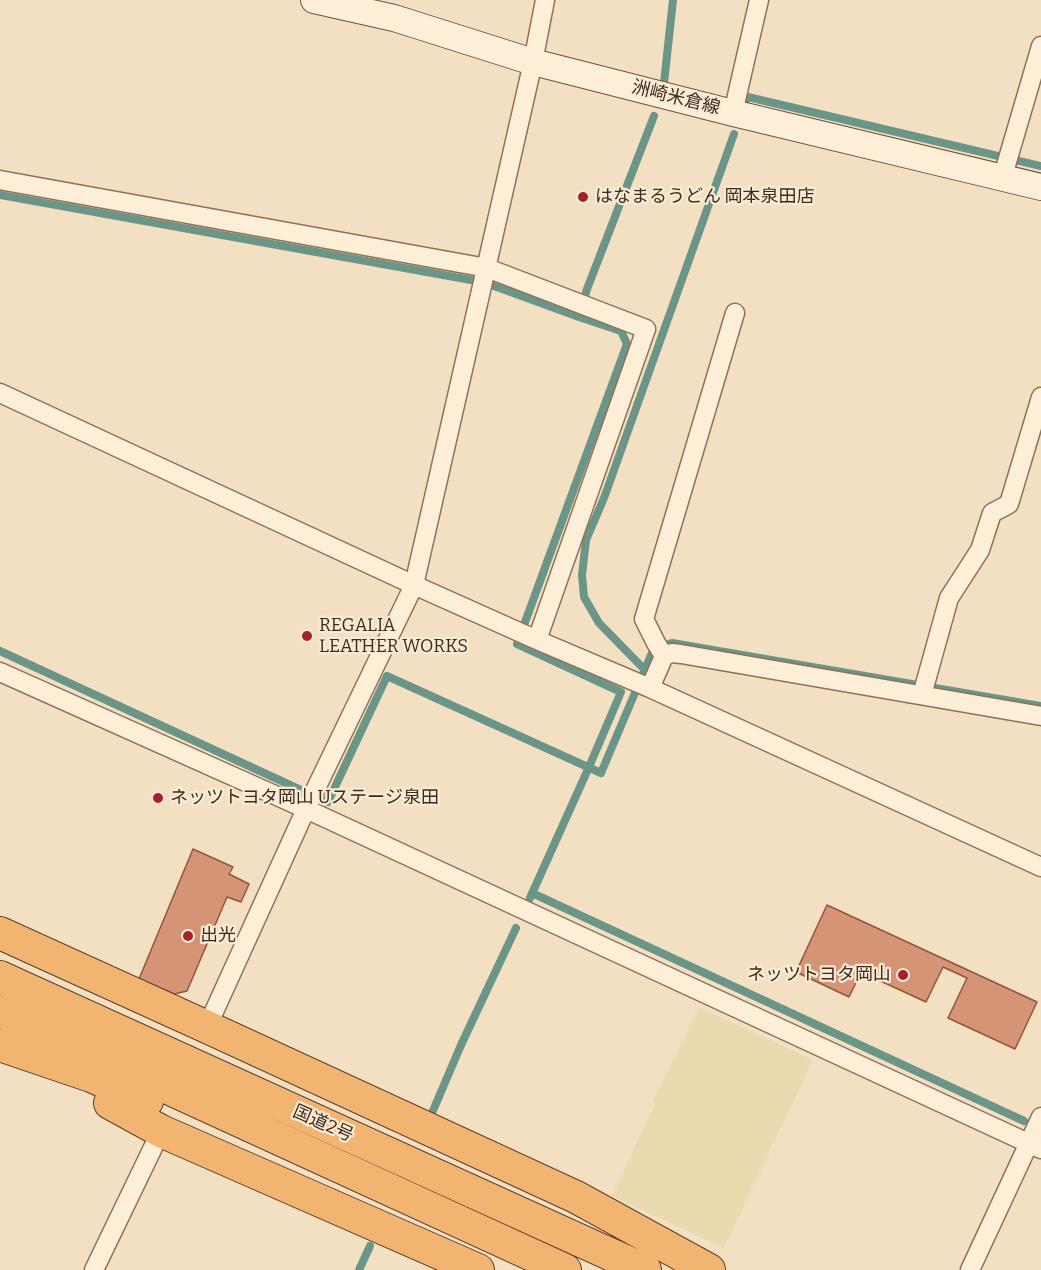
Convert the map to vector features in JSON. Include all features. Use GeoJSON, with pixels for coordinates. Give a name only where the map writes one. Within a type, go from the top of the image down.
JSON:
{"type":"FeatureCollection","features":[{"type":"Feature","properties":{"kind":"highway"},"geometry":{"type":"LineString","coordinates":[[0,933],[576,1197],[709,1270]]}},
{"type":"Feature","properties":{"kind":"highway"},"geometry":{"type":"LineString","coordinates":[[0,957],[39,995]]}},
{"type":"Feature","properties":{"kind":"highway","name":"国道2号"},"geometry":{"type":"LineString","coordinates":[[0,977],[645,1270]]}},
{"type":"Feature","properties":{"kind":"highway","name":"国道2号"},"geometry":{"type":"LineString","coordinates":[[0,1011],[565,1270]]}},
{"type":"Feature","properties":{"kind":"highway"},"geometry":{"type":"LineString","coordinates":[[0,1045],[91,1076],[352,1194],[512,1246]]}},
{"type":"Feature","properties":{"kind":"highway"},"geometry":{"type":"LineString","coordinates":[[0,1045],[161,1131],[478,1270]]}},
{"type":"Feature","properties":{"kind":"main road","name":"洲崎米倉線"},"geometry":{"type":"LineString","coordinates":[[314,0],[394,18],[533,62],[734,113],[1006,165],[1041,187]]}},
{"type":"Feature","properties":{"kind":"street"},"geometry":{"type":"LineString","coordinates":[[207,1027],[306,809],[414,585],[487,268],[545,0]]}},
{"type":"Feature","properties":{"kind":"street"},"geometry":{"type":"LineString","coordinates":[[734,113],[759,0]]}},
{"type":"Feature","properties":{"kind":"street"},"geometry":{"type":"LineString","coordinates":[[1006,165],[1041,46]]}},
{"type":"Feature","properties":{"kind":"street"},"geometry":{"type":"LineString","coordinates":[[0,180],[487,268],[646,329],[526,635]]}},
{"type":"Feature","properties":{"kind":"street"},"geometry":{"type":"LineString","coordinates":[[735,313],[644,619],[659,649],[672,653],[924,688],[1041,716]]}},
{"type":"Feature","properties":{"kind":"street"},"geometry":{"type":"LineString","coordinates":[[0,393],[414,585],[642,685],[1041,867]]}},
{"type":"Feature","properties":{"kind":"street"},"geometry":{"type":"LineString","coordinates":[[924,688],[949,598],[980,550],[992,513],[1009,504],[1041,397]]}},
{"type":"Feature","properties":{"kind":"street"},"geometry":{"type":"LineString","coordinates":[[642,685],[659,649]]}},
{"type":"Feature","properties":{"kind":"street"},"geometry":{"type":"LineString","coordinates":[[0,672],[306,809],[1035,1146]]}},
{"type":"Feature","properties":{"kind":"street"},"geometry":{"type":"LineString","coordinates":[[970,1270],[1035,1146],[1041,1117]]}},
{"type":"Feature","properties":{"kind":"street"},"geometry":{"type":"LineString","coordinates":[[94,1270],[161,1131]]}},
{"type":"Feature","properties":{"kind":"shaded area"},"geometry":{"type":"Polygon","coordinates":[[[699,1007],[813,1060],[724,1248],[612,1196],[655,1103],[653,1100],[699,1007]]]}},
{"type":"Feature","properties":{"kind":"building"},"geometry":{"type":"Polygon","coordinates":[[[193,849],[233,867],[229,874],[249,884],[241,902],[227,897],[187,991],[174,994],[139,979],[193,849]]]}},
{"type":"Feature","properties":{"kind":"building","name":"ネッツトヨタ岡山"},"geometry":{"type":"Polygon","coordinates":[[[827,905],[1037,1002],[1015,1049],[948,1018],[967,978],[943,967],[926,1002],[861,972],[849,997],[796,972],[827,905]]]}},
{"type":"Feature","properties":{"kind":"waterway"},"geometry":{"type":"LineString","coordinates":[[664,83],[673,0]]}},
{"type":"Feature","properties":{"kind":"waterway"},"geometry":{"type":"LineString","coordinates":[[746,100],[748,97],[1041,166]]}},
{"type":"Feature","properties":{"kind":"waterway"},"geometry":{"type":"LineString","coordinates":[[530,898],[621,692],[517,644],[627,344],[621,331],[579,317],[587,289],[654,116]]}},
{"type":"Feature","properties":{"kind":"waterway"},"geometry":{"type":"LineString","coordinates":[[645,670],[599,623],[584,597],[582,575],[586,540],[604,498],[734,134]]}},
{"type":"Feature","properties":{"kind":"waterway"},"geometry":{"type":"LineString","coordinates":[[0,195],[471,280]]}},
{"type":"Feature","properties":{"kind":"waterway"},"geometry":{"type":"LineString","coordinates":[[494,286],[579,317]]}},
{"type":"Feature","properties":{"kind":"waterway"},"geometry":{"type":"LineString","coordinates":[[324,800],[328,802],[387,676],[601,773],[654,648],[672,643],[1041,706]]}},
{"type":"Feature","properties":{"kind":"waterway"},"geometry":{"type":"LineString","coordinates":[[0,651],[303,791]]}},
{"type":"Feature","properties":{"kind":"waterway"},"geometry":{"type":"LineString","coordinates":[[532,893],[1024,1121]]}},
{"type":"Feature","properties":{"kind":"waterway"},"geometry":{"type":"LineString","coordinates":[[432,1113],[516,928]]}},
{"type":"Feature","properties":{"kind":"waterway"},"geometry":{"type":"LineString","coordinates":[[359,1270],[370,1246]]}},
{"type":"Feature","properties":{"kind":"place","name":"はなまるうどん 岡本泉田店"},"geometry":{"type":"Point","coordinates":[583,197]}},
{"type":"Feature","properties":{"kind":"place","name":"REGALIA LEATHER WORKS"},"geometry":{"type":"Point","coordinates":[307,636]}},
{"type":"Feature","properties":{"kind":"place","name":"ネッツトヨタ岡山 Uステージ泉田"},"geometry":{"type":"Point","coordinates":[158,798]}},
{"type":"Feature","properties":{"kind":"place","name":"出光"},"geometry":{"type":"Point","coordinates":[188,936]}},
{"type":"Feature","properties":{"kind":"place","name":"ネッツトヨタ岡山"},"geometry":{"type":"Point","coordinates":[903,975]}}]}
